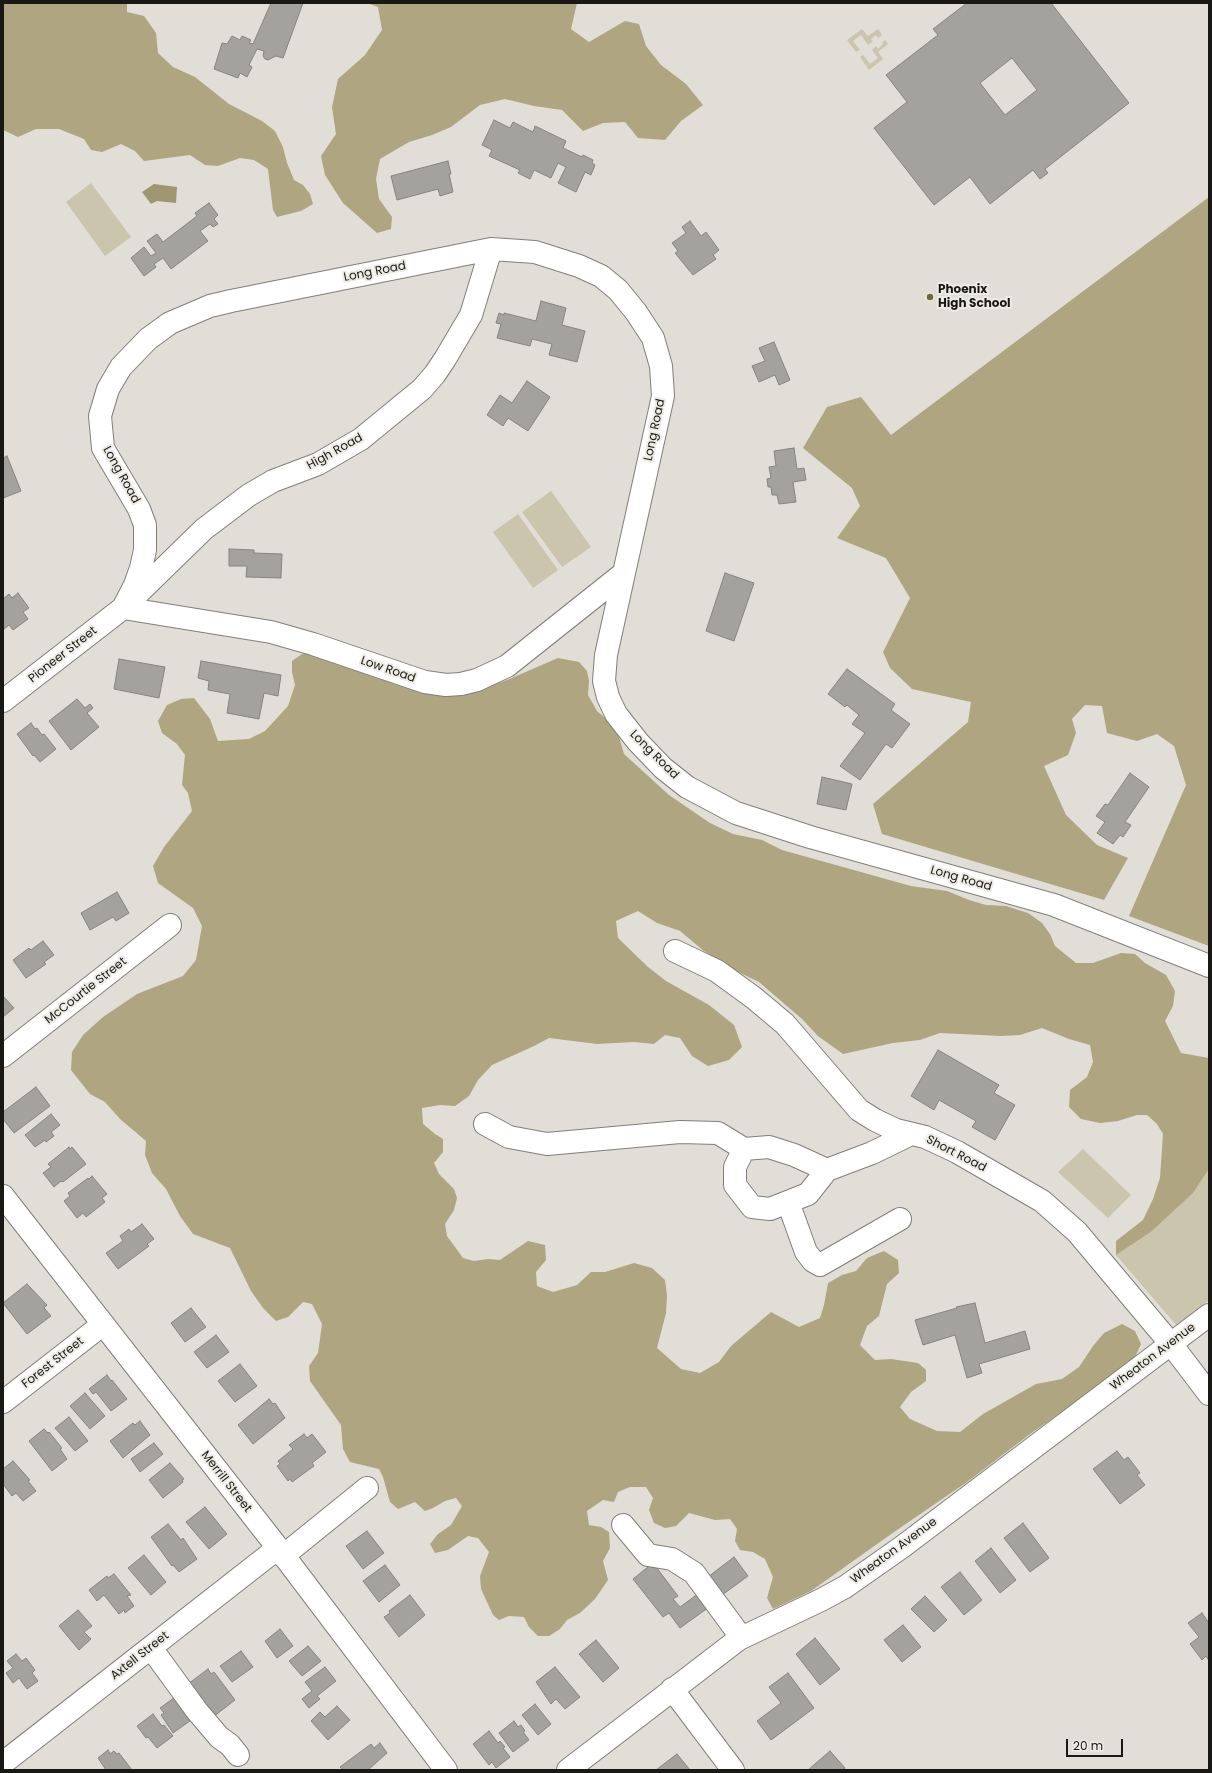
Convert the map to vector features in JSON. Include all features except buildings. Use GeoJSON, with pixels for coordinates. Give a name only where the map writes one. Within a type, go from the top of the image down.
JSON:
{"type":"FeatureCollection","features":[{"type":"Feature","properties":{"kind":"street","name":"Long Road"},"geometry":{"type":"LineString","coordinates":[[123,608],[135,585],[141,568],[145,550],[145,525],[139,509],[103,448],[100,416],[108,389],[121,367],[148,339],[170,323],[210,306],[490,249],[535,252],[579,266],[601,276],[618,290],[653,338],[661,366],[663,396],[606,655],[604,680],[608,697],[616,714],[638,742],[663,768],[687,787],[736,813],[810,837],[1054,905],[1209,966]]}},
{"type":"Feature","properties":{"kind":"street","name":"High Road"},"geometry":{"type":"LineString","coordinates":[[123,608],[204,530],[249,495],[273,481],[318,464],[361,439],[422,389],[442,364],[471,315],[490,249]]}},
{"type":"Feature","properties":{"kind":"street","name":"Low Road"},"geometry":{"type":"LineString","coordinates":[[123,608],[271,632],[312,644],[425,682],[446,685],[461,684],[476,680],[507,666],[624,573]]}},
{"type":"Feature","properties":{"kind":"street","name":"Pioneer Street"},"geometry":{"type":"LineString","coordinates":[[3,701],[123,608]]}},
{"type":"Feature","properties":{"kind":"street","name":"McCourtie Street"},"geometry":{"type":"LineString","coordinates":[[3,1056],[170,925]]}},
{"type":"Feature","properties":{"kind":"street","name":"Short Road"},"geometry":{"type":"LineString","coordinates":[[675,951],[718,971],[785,1024],[859,1110],[896,1130],[925,1137],[958,1152],[1042,1201],[1078,1232],[1171,1344],[1209,1394]]}},
{"type":"Feature","properties":{"kind":"street"},"geometry":{"type":"LineString","coordinates":[[485,1124],[509,1137],[547,1144],[680,1132],[718,1133],[744,1149],[769,1147],[794,1155],[826,1170]]}},
{"type":"Feature","properties":{"kind":"street"},"geometry":{"type":"LineString","coordinates":[[744,1149],[735,1167],[735,1185],[752,1207],[770,1209],[808,1194],[826,1170],[872,1152],[911,1134]]}},
{"type":"Feature","properties":{"kind":"street","name":"Merrill Street"},"geometry":{"type":"LineString","coordinates":[[3,1196],[280,1552],[446,1770]]}},
{"type":"Feature","properties":{"kind":"street"},"geometry":{"type":"LineString","coordinates":[[788,1202],[806,1252],[813,1261],[820,1265],[900,1219]]}},
{"type":"Feature","properties":{"kind":"street","name":"Wheaton Avenue"},"geometry":{"type":"LineString","coordinates":[[568,1770],[742,1637],[821,1600],[845,1587],[902,1547],[1209,1315]]}},
{"type":"Feature","properties":{"kind":"street","name":"Forest Street"},"geometry":{"type":"LineString","coordinates":[[3,1402],[102,1325]]}},
{"type":"Feature","properties":{"kind":"street","name":"Axtell Street"},"geometry":{"type":"LineString","coordinates":[[3,1764],[150,1648],[367,1488]]}},
{"type":"Feature","properties":{"kind":"street"},"geometry":{"type":"LineString","coordinates":[[623,1525],[648,1555],[672,1559],[694,1573],[742,1637]]}},
{"type":"Feature","properties":{"kind":"street"},"geometry":{"type":"LineString","coordinates":[[150,1648],[197,1711],[219,1737],[230,1745],[238,1755]]}},
{"type":"Feature","properties":{"kind":"street"},"geometry":{"type":"LineString","coordinates":[[672,1689],[733,1770]]}},
{"type":"Feature","properties":{"kind":"shaded area"},"geometry":{"type":"Polygon","coordinates":[[[3,3],[127,3],[127,12],[144,16],[156,33],[158,53],[173,67],[195,77],[229,104],[262,121],[275,131],[283,147],[287,163],[294,180],[303,185],[310,194],[313,204],[301,211],[277,217],[273,210],[268,169],[254,160],[240,158],[218,166],[205,165],[190,155],[144,161],[135,151],[121,144],[102,152],[91,150],[84,139],[59,129],[36,129],[18,137],[3,130],[3,3]]]}},
{"type":"Feature","properties":{"kind":"shaded area"},"geometry":{"type":"Polygon","coordinates":[[[367,3],[577,3],[571,29],[589,42],[625,21],[639,24],[646,46],[661,65],[686,84],[703,105],[681,121],[665,140],[638,138],[625,122],[603,123],[583,131],[562,110],[534,106],[505,99],[480,105],[451,127],[409,142],[380,159],[376,179],[379,199],[392,217],[391,229],[377,233],[343,203],[325,175],[321,156],[336,134],[332,107],[338,79],[365,55],[382,30],[378,7],[367,3]]]}},
{"type":"Feature","properties":{"kind":"shaded area"},"geometry":{"type":"Polygon","coordinates":[[[862,29],[868,36],[878,29],[882,35],[878,38],[876,35],[871,39],[873,41],[868,45],[861,35],[853,41],[860,50],[856,52],[847,40],[862,29]]]}},
{"type":"Feature","properties":{"kind":"shaded area"},"geometry":{"type":"Polygon","coordinates":[[[885,40],[888,44],[878,52],[883,59],[869,70],[860,57],[863,55],[870,64],[878,58],[872,50],[876,46],[878,49],[885,40]]]}},
{"type":"Feature","properties":{"kind":"shaded area"},"geometry":{"type":"Polygon","coordinates":[[[91,183],[131,237],[105,256],[66,202],[91,183]]]}},
{"type":"Feature","properties":{"kind":"shaded area"},"geometry":{"type":"Polygon","coordinates":[[[154,184],[177,187],[176,203],[157,201],[151,204],[142,192],[154,184]]]}},
{"type":"Feature","properties":{"kind":"shaded area"},"geometry":{"type":"Polygon","coordinates":[[[1209,197],[1209,946],[1129,916],[1186,785],[1174,746],[1157,734],[1137,741],[1107,733],[1102,706],[1085,705],[1072,719],[1076,733],[1068,755],[1044,766],[1066,815],[1097,845],[1128,858],[1104,900],[882,834],[873,804],[968,722],[971,702],[912,689],[890,668],[883,652],[910,598],[886,558],[837,538],[860,506],[852,488],[803,448],[827,407],[861,397],[891,435],[1209,197]]]}},
{"type":"Feature","properties":{"kind":"shaded area"},"geometry":{"type":"Polygon","coordinates":[[[551,491],[591,547],[562,567],[522,512],[551,491]]]}},
{"type":"Feature","properties":{"kind":"shaded area"},"geometry":{"type":"Polygon","coordinates":[[[518,514],[558,570],[533,588],[493,532],[518,514]]]}},
{"type":"Feature","properties":{"kind":"shaded area"},"geometry":{"type":"Polygon","coordinates":[[[302,654],[317,654],[354,670],[384,678],[455,693],[467,694],[507,680],[558,658],[579,662],[587,671],[589,681],[588,695],[597,711],[611,723],[619,737],[624,754],[669,795],[710,823],[733,834],[762,840],[782,850],[911,886],[947,891],[986,905],[1006,906],[1028,913],[1042,923],[1050,934],[1055,946],[1076,963],[1093,963],[1121,953],[1135,954],[1145,963],[1166,975],[1175,991],[1173,1006],[1165,1021],[1181,1053],[1209,1058],[1209,1169],[1193,1193],[1151,1232],[1116,1255],[1116,1241],[1143,1220],[1153,1199],[1160,1178],[1163,1134],[1157,1124],[1147,1115],[1137,1115],[1118,1121],[1100,1123],[1081,1119],[1069,1107],[1070,1090],[1087,1077],[1093,1062],[1090,1045],[1069,1039],[1042,1028],[1020,1035],[1001,1036],[940,1033],[920,1040],[893,1043],[843,1054],[818,1036],[802,1019],[759,982],[732,969],[704,951],[680,931],[657,923],[638,911],[616,921],[618,938],[648,967],[666,981],[709,1005],[734,1025],[742,1047],[729,1060],[708,1066],[692,1056],[680,1038],[665,1035],[654,1044],[634,1042],[597,1044],[549,1038],[492,1065],[478,1080],[469,1096],[455,1106],[440,1105],[422,1108],[423,1124],[443,1139],[443,1152],[434,1163],[439,1174],[454,1189],[457,1198],[454,1210],[445,1224],[447,1236],[463,1258],[474,1261],[488,1259],[500,1260],[528,1241],[545,1245],[546,1260],[536,1272],[537,1286],[553,1292],[577,1285],[591,1272],[605,1272],[634,1263],[652,1268],[665,1280],[667,1295],[666,1313],[657,1348],[681,1369],[700,1373],[719,1362],[731,1346],[771,1312],[799,1327],[820,1318],[828,1283],[842,1275],[856,1271],[867,1258],[884,1251],[898,1260],[899,1273],[887,1284],[879,1316],[867,1326],[860,1345],[875,1360],[891,1359],[918,1363],[926,1370],[926,1381],[911,1392],[900,1407],[910,1419],[937,1431],[960,1432],[983,1414],[1036,1384],[1062,1379],[1079,1367],[1104,1333],[1122,1324],[1135,1331],[1141,1344],[1136,1355],[1124,1368],[1030,1434],[967,1482],[811,1591],[773,1609],[767,1598],[773,1577],[765,1559],[753,1552],[740,1550],[735,1541],[737,1529],[730,1519],[715,1520],[689,1513],[676,1526],[665,1528],[654,1523],[649,1510],[653,1498],[646,1487],[630,1487],[618,1492],[614,1502],[603,1500],[587,1511],[589,1525],[601,1527],[609,1532],[610,1548],[603,1561],[608,1580],[595,1599],[580,1613],[567,1620],[560,1629],[549,1636],[538,1636],[529,1627],[524,1617],[509,1616],[499,1620],[493,1615],[481,1589],[480,1576],[489,1552],[478,1538],[468,1536],[448,1550],[435,1553],[430,1544],[438,1534],[451,1525],[462,1506],[456,1498],[445,1501],[425,1511],[415,1502],[398,1509],[390,1502],[383,1477],[379,1469],[350,1462],[343,1449],[341,1425],[310,1381],[309,1366],[318,1353],[322,1324],[312,1304],[303,1302],[288,1317],[276,1321],[263,1308],[251,1291],[230,1248],[193,1234],[180,1216],[166,1189],[152,1173],[145,1155],[146,1141],[120,1119],[105,1102],[90,1094],[71,1070],[72,1052],[83,1035],[103,1017],[137,994],[183,976],[196,960],[202,926],[193,908],[158,883],[153,866],[164,847],[192,811],[188,793],[182,785],[185,755],[177,744],[162,733],[158,721],[167,705],[181,699],[194,698],[210,719],[218,741],[249,739],[265,731],[288,706],[295,685],[292,672],[292,661],[302,654]]]}},
{"type":"Feature","properties":{"kind":"shaded area"},"geometry":{"type":"Polygon","coordinates":[[[1083,1149],[1131,1195],[1108,1218],[1058,1172],[1083,1149]]]}},
{"type":"Feature","properties":{"kind":"shaded area"},"geometry":{"type":"Polygon","coordinates":[[[1209,1169],[1209,1300],[1177,1326],[1116,1255],[1151,1232],[1193,1193],[1209,1169]]]}},
{"type":"Feature","properties":{"kind":"place","name":"Phoenix High School"},"geometry":{"type":"Point","coordinates":[930,297]}}]}
